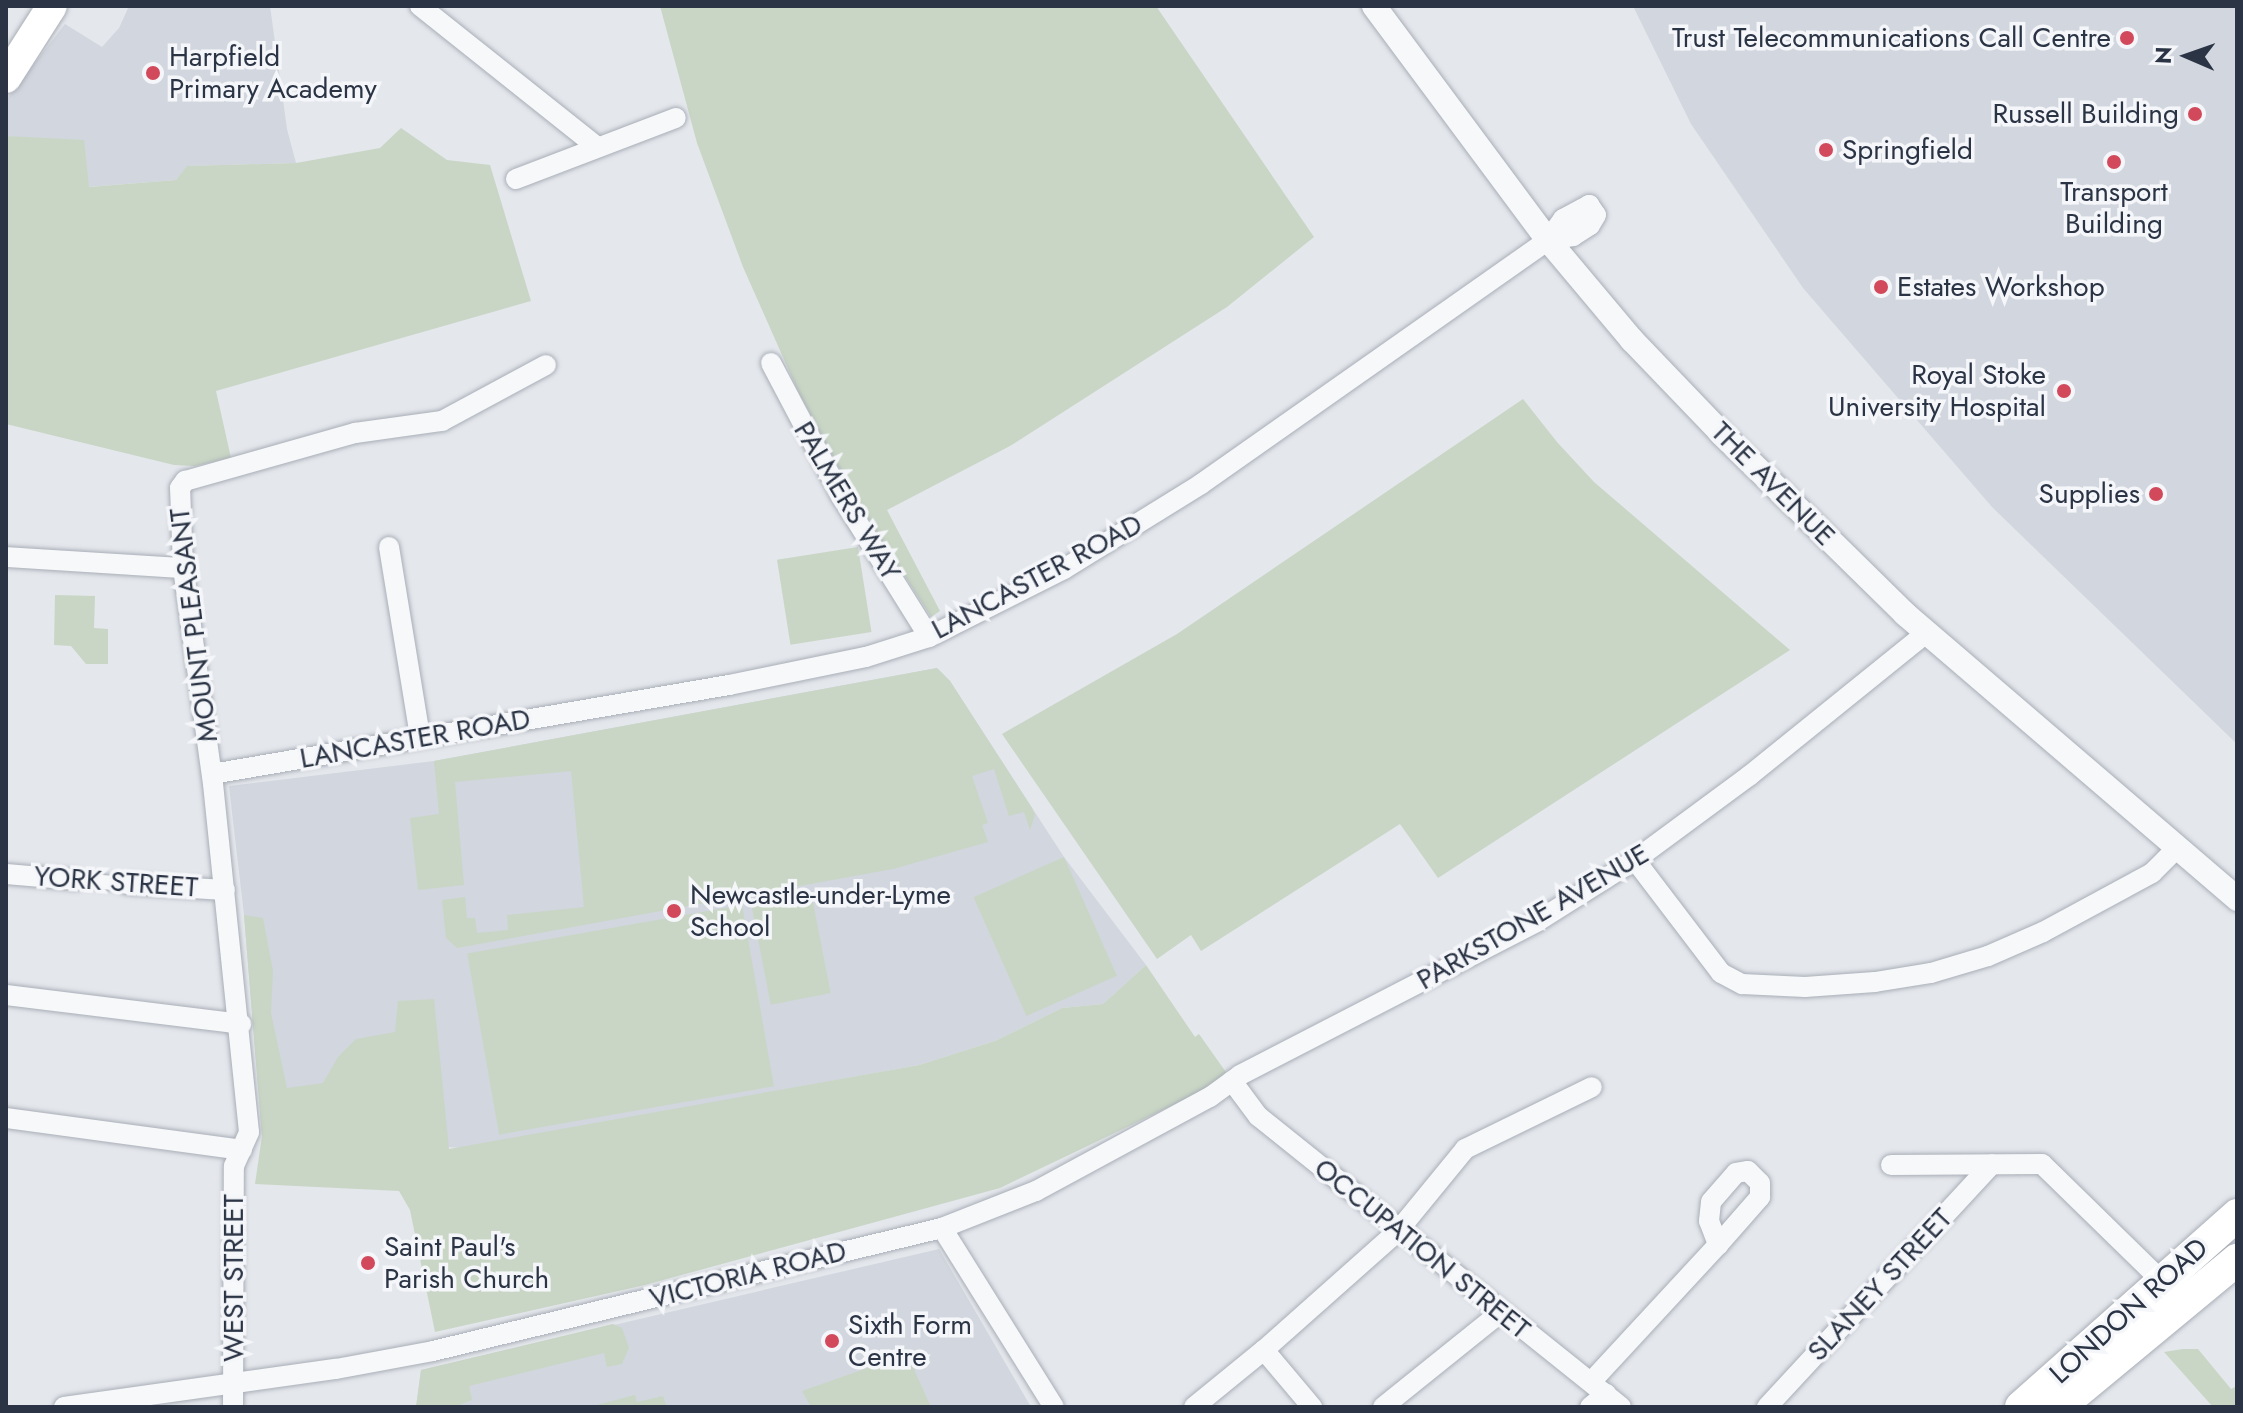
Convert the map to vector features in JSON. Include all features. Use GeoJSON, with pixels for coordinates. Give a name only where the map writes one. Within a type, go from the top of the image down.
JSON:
{"type":"FeatureCollection","features":[{"type":"Feature","properties":{"kind":"highway","name":"LONDON ROAD"},"geometry":{"type":"LineString","coordinates":[[2021,1407],[2237,1215]]}},
{"type":"Feature","properties":{"kind":"highway","name":"LONDON ROAD"},"geometry":{"type":"LineString","coordinates":[[2059,1407],[2237,1260]]}},
{"type":"Feature","properties":{"kind":"main road"},"geometry":{"type":"LineString","coordinates":[[9,68],[52,6]]}},
{"type":"Feature","properties":{"kind":"street"},"geometry":{"type":"LineString","coordinates":[[420,6],[596,146]]}},
{"type":"Feature","properties":{"kind":"street","name":"THE AVENUE"},"geometry":{"type":"LineString","coordinates":[[1374,6],[1548,240],[1632,340],[1722,434],[1926,633],[2237,899]]}},
{"type":"Feature","properties":{"kind":"street"},"geometry":{"type":"LineString","coordinates":[[516,179],[676,118]]}},
{"type":"Feature","properties":{"kind":"street","name":"LANCASTER ROAD"},"geometry":{"type":"LineString","coordinates":[[212,774],[744,682],[866,657],[929,637],[1064,569],[1201,484],[1548,240]]}},
{"type":"Feature","properties":{"kind":"street","name":"PALMERS WAY"},"geometry":{"type":"LineString","coordinates":[[771,363],[841,496],[929,637]]}},
{"type":"Feature","properties":{"kind":"street","name":"MOUNT PLEASANT"},"geometry":{"type":"LineString","coordinates":[[242,1150],[249,1132],[241,1024],[212,774],[183,568],[178,501],[185,481],[355,433],[442,421],[546,365]]}},
{"type":"Feature","properties":{"kind":"street"},"geometry":{"type":"LineString","coordinates":[[389,547],[420,737]]}},
{"type":"Feature","properties":{"kind":"street"},"geometry":{"type":"LineString","coordinates":[[6,557],[183,568]]}},
{"type":"Feature","properties":{"kind":"street","name":"PARKSTONE AVENUE"},"geometry":{"type":"LineString","coordinates":[[1232,1081],[1538,921],[1635,860],[1761,767],[1926,633]]}},
{"type":"Feature","properties":{"kind":"street"},"geometry":{"type":"LineString","coordinates":[[1635,860],[1721,973],[1742,984],[1805,987],[1917,975],[1988,956],[2043,932],[2152,873],[2177,848]]}},
{"type":"Feature","properties":{"kind":"street","name":"YORK STREET"},"geometry":{"type":"LineString","coordinates":[[6,874],[225,890]]}},
{"type":"Feature","properties":{"kind":"street"},"geometry":{"type":"LineString","coordinates":[[6,995],[241,1024]]}},
{"type":"Feature","properties":{"kind":"street","name":"VICTORIA ROAD"},"geometry":{"type":"LineString","coordinates":[[64,1407],[433,1351],[942,1228],[1036,1191],[1210,1097],[1232,1081]]}},
{"type":"Feature","properties":{"kind":"street","name":"OCCUPATION STREET"},"geometry":{"type":"LineString","coordinates":[[1232,1081],[1258,1116],[1602,1398]]}},
{"type":"Feature","properties":{"kind":"street"},"geometry":{"type":"LineString","coordinates":[[1194,1407],[1264,1350],[1398,1231],[1465,1149],[1592,1087]]}},
{"type":"Feature","properties":{"kind":"street"},"geometry":{"type":"LineString","coordinates":[[6,1118],[242,1150]]}},
{"type":"Feature","properties":{"kind":"street","name":"WEST STREET"},"geometry":{"type":"LineString","coordinates":[[233,1407],[234,1166],[242,1150]]}},
{"type":"Feature","properties":{"kind":"street","name":"SLANEY STREET"},"geometry":{"type":"LineString","coordinates":[[1767,1407],[1992,1164]]}},
{"type":"Feature","properties":{"kind":"street"},"geometry":{"type":"LineString","coordinates":[[1891,1165],[2042,1164],[2163,1282]]}},
{"type":"Feature","properties":{"kind":"street"},"geometry":{"type":"LineString","coordinates":[[942,1228],[1054,1407]]}},
{"type":"Feature","properties":{"kind":"street"},"geometry":{"type":"LineString","coordinates":[[1602,1398],[1718,1245]]}},
{"type":"Feature","properties":{"kind":"street"},"geometry":{"type":"LineString","coordinates":[[1383,1407],[1500,1313]]}},
{"type":"Feature","properties":{"kind":"street"},"geometry":{"type":"LineString","coordinates":[[1264,1350],[1312,1407]]}},
{"type":"Feature","properties":{"kind":"shaded area","name":"Harpfield Primary Academy"},"geometry":{"type":"Polygon","coordinates":[[[129,6],[270,6],[287,129],[296,163],[188,166],[176,180],[88,187],[41,140],[6,136],[6,100],[65,24],[102,47],[119,28],[129,6]]]}},
{"type":"Feature","properties":{"kind":"shaded area","name":"Royal Stoke University Hospital"},"geometry":{"type":"Polygon","coordinates":[[[1633,6],[2237,6],[2237,744],[1992,507],[1803,288],[1691,124],[1633,6]]]}},
{"type":"Feature","properties":{"kind":"shaded area","name":"Newcastle-under-Lyme School"},"geometry":{"type":"Polygon","coordinates":[[[937,668],[950,681],[1064,857],[1146,965],[1103,1004],[1062,1008],[995,1041],[919,1065],[463,1148],[262,1136],[244,915],[229,786],[434,761],[937,668]]]}},
{"type":"Feature","properties":{"kind":"shaded area"},"geometry":{"type":"Polygon","coordinates":[[[939,1249],[1031,1407],[416,1407],[421,1370],[939,1249]]]}},
{"type":"Feature","properties":{"kind":"green space"},"geometry":{"type":"Polygon","coordinates":[[[660,6],[1156,6],[1314,237],[1227,307],[1010,446],[887,510],[940,611],[931,617],[854,496],[798,391],[743,267],[697,143],[660,6]]]}},
{"type":"Feature","properties":{"kind":"green space"},"geometry":{"type":"Polygon","coordinates":[[[401,128],[447,160],[490,165],[531,301],[216,391],[231,458],[195,466],[174,465],[6,424],[6,136],[84,140],[89,187],[176,180],[187,166],[296,163],[380,148],[401,128]]]}},
{"type":"Feature","properties":{"kind":"green space"},"geometry":{"type":"Polygon","coordinates":[[[1523,399],[1594,482],[1790,650],[1438,878],[1400,824],[1201,951],[1191,935],[1157,959],[1002,734],[1177,634],[1523,399]]]}},
{"type":"Feature","properties":{"kind":"green space"},"geometry":{"type":"Polygon","coordinates":[[[858,547],[871,632],[790,645],[777,560],[858,547]]]}},
{"type":"Feature","properties":{"kind":"green space"},"geometry":{"type":"Polygon","coordinates":[[[55,595],[95,596],[94,628],[108,629],[108,664],[86,664],[71,646],[54,645],[55,595]]]}},
{"type":"Feature","properties":{"kind":"green space"},"geometry":{"type":"Polygon","coordinates":[[[937,668],[950,681],[1032,808],[1035,815],[1030,830],[1024,812],[1009,816],[994,769],[972,776],[988,823],[982,825],[988,842],[893,869],[457,948],[446,938],[442,900],[465,897],[467,918],[475,918],[477,933],[508,930],[507,915],[584,907],[571,771],[455,782],[464,885],[418,890],[410,818],[439,814],[434,761],[937,668]]]}},
{"type":"Feature","properties":{"kind":"green space"},"geometry":{"type":"Polygon","coordinates":[[[1064,857],[1117,976],[1026,1016],[974,897],[1064,857]]]}},
{"type":"Feature","properties":{"kind":"green space"},"geometry":{"type":"Polygon","coordinates":[[[811,892],[831,993],[771,1005],[751,904],[811,892]]]}},
{"type":"Feature","properties":{"kind":"green space"},"geometry":{"type":"Polygon","coordinates":[[[742,905],[774,1086],[499,1135],[467,953],[742,905]]]}},
{"type":"Feature","properties":{"kind":"green space"},"geometry":{"type":"Polygon","coordinates":[[[244,915],[263,918],[273,971],[271,1013],[287,1088],[323,1083],[338,1057],[356,1039],[395,1032],[398,1001],[434,999],[449,1149],[919,1065],[995,1041],[1062,1008],[1103,1004],[1146,965],[1195,1037],[1199,1034],[1228,1075],[1219,1083],[1000,1188],[645,1285],[435,1332],[410,1210],[399,1191],[255,1184],[262,1136],[244,915]]]}},
{"type":"Feature","properties":{"kind":"green space"},"geometry":{"type":"Polygon","coordinates":[[[613,1324],[622,1328],[629,1348],[622,1364],[607,1367],[604,1353],[469,1386],[472,1400],[454,1407],[416,1407],[421,1370],[613,1324]]]}},
{"type":"Feature","properties":{"kind":"green space"},"geometry":{"type":"Polygon","coordinates":[[[2198,1349],[2231,1389],[2237,1386],[2237,1407],[2213,1407],[2164,1352],[2198,1349]]]}},
{"type":"Feature","properties":{"kind":"green space"},"geometry":{"type":"Polygon","coordinates":[[[907,1354],[931,1407],[811,1407],[802,1391],[907,1354]]]}},
{"type":"Feature","properties":{"kind":"green space"},"geometry":{"type":"Polygon","coordinates":[[[635,1395],[637,1402],[663,1396],[667,1407],[589,1407],[635,1395]]]}},
{"type":"Feature","properties":{"kind":"place","name":"Trust Telecommunications Call Centre"},"geometry":{"type":"Point","coordinates":[2127,38]}},
{"type":"Feature","properties":{"kind":"place","name":"Harpfield Primary Academy"},"geometry":{"type":"Point","coordinates":[153,73]}},
{"type":"Feature","properties":{"kind":"place","name":"Russell Building"},"geometry":{"type":"Point","coordinates":[2195,114]}},
{"type":"Feature","properties":{"kind":"place","name":"Springfield"},"geometry":{"type":"Point","coordinates":[1826,150]}},
{"type":"Feature","properties":{"kind":"place","name":"Transport Building"},"geometry":{"type":"Point","coordinates":[2114,162]}},
{"type":"Feature","properties":{"kind":"place","name":"Estates Workshop"},"geometry":{"type":"Point","coordinates":[1881,287]}},
{"type":"Feature","properties":{"kind":"place","name":"Royal Stoke University Hospital"},"geometry":{"type":"Point","coordinates":[2064,391]}},
{"type":"Feature","properties":{"kind":"place","name":"Supplies"},"geometry":{"type":"Point","coordinates":[2156,494]}},
{"type":"Feature","properties":{"kind":"place","name":"Newcastle-under-Lyme School"},"geometry":{"type":"Point","coordinates":[674,911]}},
{"type":"Feature","properties":{"kind":"place","name":"Saint Paul's Parish Church"},"geometry":{"type":"Point","coordinates":[368,1263]}},
{"type":"Feature","properties":{"kind":"place","name":"Sixth Form Centre"},"geometry":{"type":"Point","coordinates":[832,1341]}}]}
